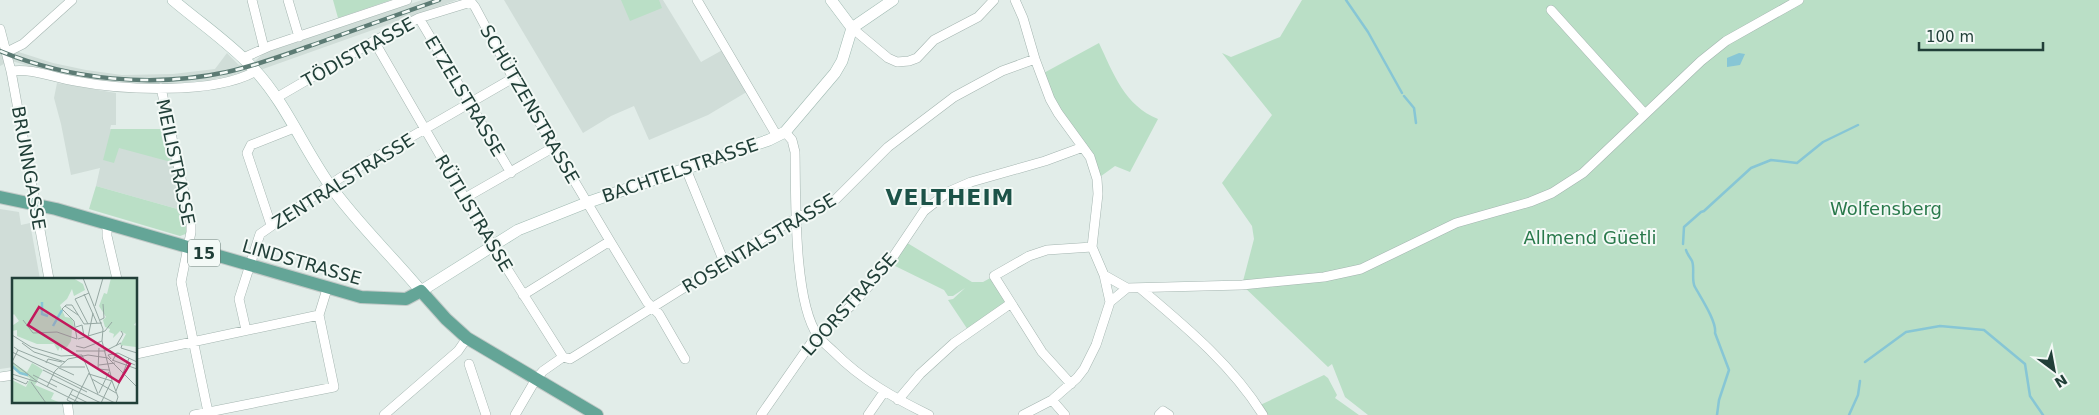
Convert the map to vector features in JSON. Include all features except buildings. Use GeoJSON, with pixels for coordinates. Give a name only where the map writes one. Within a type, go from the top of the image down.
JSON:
{"type":"FeatureCollection","features":[{"type":"Feature","properties":{"kind":"main road","name":"LINDSTRASSE"},"geometry":{"type":"LineString","coordinates":[[0,198],[36,205],[107,224],[327,289],[373,299],[406,299],[421,291]]}},
{"type":"Feature","properties":{"kind":"main road"},"geometry":{"type":"LineString","coordinates":[[421,291],[446,319],[467,338],[597,415]]}},
{"type":"Feature","properties":{"kind":"street"},"geometry":{"type":"LineString","coordinates":[[7,52],[21,45],[72,0]]}},
{"type":"Feature","properties":{"kind":"street"},"geometry":{"type":"LineString","coordinates":[[173,0],[256,71],[276,98],[330,184],[361,224],[421,291]]}},
{"type":"Feature","properties":{"kind":"street"},"geometry":{"type":"LineString","coordinates":[[252,0],[264,48]]}},
{"type":"Feature","properties":{"kind":"street"},"geometry":{"type":"LineString","coordinates":[[288,0],[298,37]]}},
{"type":"Feature","properties":{"kind":"street"},"geometry":{"type":"LineString","coordinates":[[243,58],[264,48],[408,0]]}},
{"type":"Feature","properties":{"kind":"street"},"geometry":{"type":"LineString","coordinates":[[698,0],[781,134],[792,140],[795,152],[800,272],[811,322],[818,336],[860,376],[898,400],[929,415]]}},
{"type":"Feature","properties":{"kind":"street"},"geometry":{"type":"LineString","coordinates":[[831,0],[852,28],[888,58],[897,62],[916,58],[934,40],[978,17],[994,0]]}},
{"type":"Feature","properties":{"kind":"street"},"geometry":{"type":"LineString","coordinates":[[852,28],[893,0]]}},
{"type":"Feature","properties":{"kind":"street"},"geometry":{"type":"LineString","coordinates":[[1014,0],[1023,18],[1035,59],[1050,99],[1058,114],[1090,157],[1097,179],[1098,194],[1092,247],[1104,275],[1110,302],[1103,324],[1084,368],[1071,384],[1052,400],[1023,415]]}},
{"type":"Feature","properties":{"kind":"street"},"geometry":{"type":"LineString","coordinates":[[1104,275],[1127,288],[1141,289],[1242,285],[1324,277],[1361,269],[1456,223],[1530,202],[1564,187],[1597,161],[1645,114],[1726,41],[1799,0]]}},
{"type":"Feature","properties":{"kind":"street","name":"TÖDISTRASSE"},"geometry":{"type":"LineString","coordinates":[[276,98],[374,41],[419,18],[471,2]]}},
{"type":"Feature","properties":{"kind":"street","name":"SCHÜTZENSTRASSE"},"geometry":{"type":"LineString","coordinates":[[471,2],[586,203],[652,308],[659,314],[686,359]]}},
{"type":"Feature","properties":{"kind":"street"},"geometry":{"type":"LineString","coordinates":[[1551,10],[1645,114]]}},
{"type":"Feature","properties":{"kind":"street","name":"ETZELSTRASSE"},"geometry":{"type":"LineString","coordinates":[[419,18],[511,173]]}},
{"type":"Feature","properties":{"kind":"street","name":"BACHTELSTRASSE"},"geometry":{"type":"LineString","coordinates":[[421,291],[518,230],[586,203],[781,134],[835,73],[842,61],[852,28]]}},
{"type":"Feature","properties":{"kind":"street","name":"BRUNNGASSE"},"geometry":{"type":"LineString","coordinates":[[0,30],[10,66],[49,278]]}},
{"type":"Feature","properties":{"kind":"street","name":"RÜTLISTRASSE"},"geometry":{"type":"LineString","coordinates":[[374,41],[492,245],[563,357]]}},
{"type":"Feature","properties":{"kind":"street","name":"ROSENTALSTRASSE"},"geometry":{"type":"LineString","coordinates":[[515,415],[543,371],[563,357],[570,359],[724,262],[797,218],[836,198],[888,147],[954,97],[1002,71],[1035,59]]}},
{"type":"Feature","properties":{"kind":"street"},"geometry":{"type":"LineString","coordinates":[[0,66],[10,66],[84,83],[160,88],[222,82],[244,77],[256,71]]}},
{"type":"Feature","properties":{"kind":"street","name":"ZENTRALSTRASSE"},"geometry":{"type":"LineString","coordinates":[[246,330],[239,298],[260,234],[330,184],[513,78]]}},
{"type":"Feature","properties":{"kind":"street","name":"MEILISTRASSE"},"geometry":{"type":"LineString","coordinates":[[160,88],[191,224],[181,282],[195,341],[208,412]]}},
{"type":"Feature","properties":{"kind":"street"},"geometry":{"type":"LineString","coordinates":[[271,225],[247,153],[250,145],[294,128]]}},
{"type":"Feature","properties":{"kind":"street"},"geometry":{"type":"LineString","coordinates":[[465,198],[554,147]]}},
{"type":"Feature","properties":{"kind":"street","name":"LOORSTRASSE"},"geometry":{"type":"LineString","coordinates":[[761,415],[814,339],[853,304],[889,263],[924,211],[948,192],[971,182],[1045,161],[1083,147]]}},
{"type":"Feature","properties":{"kind":"street"},"geometry":{"type":"LineString","coordinates":[[686,169],[724,262]]}},
{"type":"Feature","properties":{"kind":"street"},"geometry":{"type":"LineString","coordinates":[[107,224],[107,236],[117,278]]}},
{"type":"Feature","properties":{"kind":"street"},"geometry":{"type":"LineString","coordinates":[[522,294],[610,242]]}},
{"type":"Feature","properties":{"kind":"street"},"geometry":{"type":"LineString","coordinates":[[1071,384],[1042,352],[994,276],[1029,256],[1047,250],[1092,247]]}},
{"type":"Feature","properties":{"kind":"street"},"geometry":{"type":"LineString","coordinates":[[1110,302],[1127,288]]}},
{"type":"Feature","properties":{"kind":"street"},"geometry":{"type":"LineString","coordinates":[[194,415],[334,387],[318,315],[327,289]]}},
{"type":"Feature","properties":{"kind":"street"},"geometry":{"type":"LineString","coordinates":[[1141,289],[1195,334],[1215,354],[1263,415]]}},
{"type":"Feature","properties":{"kind":"street"},"geometry":{"type":"LineString","coordinates":[[898,400],[920,374],[954,343],[1010,304]]}},
{"type":"Feature","properties":{"kind":"street"},"geometry":{"type":"LineString","coordinates":[[138,354],[318,315]]}},
{"type":"Feature","properties":{"kind":"street"},"geometry":{"type":"LineString","coordinates":[[384,415],[458,351],[467,338]]}},
{"type":"Feature","properties":{"kind":"street"},"geometry":{"type":"LineString","coordinates":[[469,364],[486,415]]}},
{"type":"Feature","properties":{"kind":"street"},"geometry":{"type":"LineString","coordinates":[[868,415],[884,392]]}},
{"type":"Feature","properties":{"kind":"street"},"geometry":{"type":"LineString","coordinates":[[1052,400],[1065,415]]}},
{"type":"Feature","properties":{"kind":"street"},"geometry":{"type":"LineString","coordinates":[[68,402],[69,415]]}},
{"type":"Feature","properties":{"kind":"street"},"geometry":{"type":"LineString","coordinates":[[1159,415],[1165,411],[1169,415]]}},
{"type":"Feature","properties":{"kind":"shaded area"},"geometry":{"type":"Polygon","coordinates":[[[422,0],[457,0],[263,69],[210,80],[174,84],[122,84],[49,72],[5,59],[6,63],[0,66],[0,46],[53,63],[122,75],[173,74],[215,69],[227,53],[239,65],[255,61],[264,53],[422,0]]]}},
{"type":"Feature","properties":{"kind":"shaded area"},"geometry":{"type":"Polygon","coordinates":[[[504,0],[663,0],[701,62],[726,48],[750,90],[708,115],[649,140],[634,106],[611,116],[583,133],[504,0]]]}},
{"type":"Feature","properties":{"kind":"shaded area"},"geometry":{"type":"Polygon","coordinates":[[[57,83],[116,93],[116,125],[111,125],[110,129],[169,129],[188,212],[96,186],[100,168],[71,175],[54,98],[57,83]]]}},
{"type":"Feature","properties":{"kind":"shaded area"},"geometry":{"type":"Polygon","coordinates":[[[0,209],[19,212],[21,225],[30,223],[40,278],[12,278],[12,367],[0,369],[0,209]]]}},
{"type":"Feature","properties":{"kind":"green space"},"geometry":{"type":"Polygon","coordinates":[[[333,0],[391,0],[338,18],[333,0]]]}},
{"type":"Feature","properties":{"kind":"green space"},"geometry":{"type":"Polygon","coordinates":[[[621,0],[659,0],[662,8],[630,21],[621,0]]]}},
{"type":"Feature","properties":{"kind":"green space","name":"Wolfensberg"},"geometry":{"type":"Polygon","coordinates":[[[1302,0],[2099,0],[2099,415],[1368,415],[1345,397],[1332,364],[1328,367],[1242,285],[1254,239],[1252,226],[1222,183],[1272,115],[1222,53],[1231,57],[1280,37],[1302,0]]]}},
{"type":"Feature","properties":{"kind":"green space"},"geometry":{"type":"Polygon","coordinates":[[[1099,43],[1121,87],[1137,106],[1158,119],[1130,172],[1115,166],[1097,179],[1090,157],[1058,113],[1040,75],[1099,43]]]}},
{"type":"Feature","properties":{"kind":"green space"},"geometry":{"type":"Polygon","coordinates":[[[111,129],[164,129],[171,162],[119,148],[114,163],[103,160],[111,129]]]}},
{"type":"Feature","properties":{"kind":"green space"},"geometry":{"type":"Polygon","coordinates":[[[96,186],[188,212],[191,232],[180,236],[89,209],[96,186]]]}},
{"type":"Feature","properties":{"kind":"green space"},"geometry":{"type":"Polygon","coordinates":[[[904,241],[972,282],[983,282],[994,276],[1010,304],[968,330],[948,300],[953,299],[965,288],[953,296],[948,296],[944,290],[889,263],[904,241]]]}},
{"type":"Feature","properties":{"kind":"green space"},"geometry":{"type":"Polygon","coordinates":[[[1324,375],[1328,378],[1337,395],[1335,398],[1359,415],[1263,415],[1258,406],[1324,375]]]}},
{"type":"Feature","properties":{"kind":"water"},"geometry":{"type":"Polygon","coordinates":[[[1739,53],[1745,54],[1740,65],[1727,67],[1727,58],[1739,53]]]}},
{"type":"Feature","properties":{"kind":"waterway"},"geometry":{"type":"LineString","coordinates":[[1346,0],[1368,32],[1402,93]]}},
{"type":"Feature","properties":{"kind":"waterway"},"geometry":{"type":"LineString","coordinates":[[1404,96],[1414,108],[1416,123]]}},
{"type":"Feature","properties":{"kind":"waterway"},"geometry":{"type":"LineString","coordinates":[[1683,244],[1684,227],[1751,168],[1771,160],[1797,163],[1823,142],[1858,125]]}},
{"type":"Feature","properties":{"kind":"waterway"},"geometry":{"type":"LineString","coordinates":[[1686,250],[1693,264],[1694,284],[1714,323],[1715,333],[1729,370],[1719,400],[1717,415]]}},
{"type":"Feature","properties":{"kind":"waterway"},"geometry":{"type":"LineString","coordinates":[[1865,362],[1906,332],[1940,326],[1984,330],[2025,364],[2030,396],[2043,415]]}},
{"type":"Feature","properties":{"kind":"waterway"},"geometry":{"type":"LineString","coordinates":[[1849,415],[1858,395],[1860,381]]}},
{"type":"Feature","properties":{"kind":"railway"},"geometry":{"type":"LineString","coordinates":[[0,51],[27,61],[83,75],[141,80],[199,77],[227,72],[263,62],[439,0]]}},
{"type":"Feature","properties":{"kind":"district","name":"VELTHEIM"},"geometry":{"type":"Point","coordinates":[950,197]}},
{"type":"Feature","properties":{"kind":"park label","name":"Allmend Güetli"},"geometry":{"type":"Point","coordinates":[1590,237]}}]}
